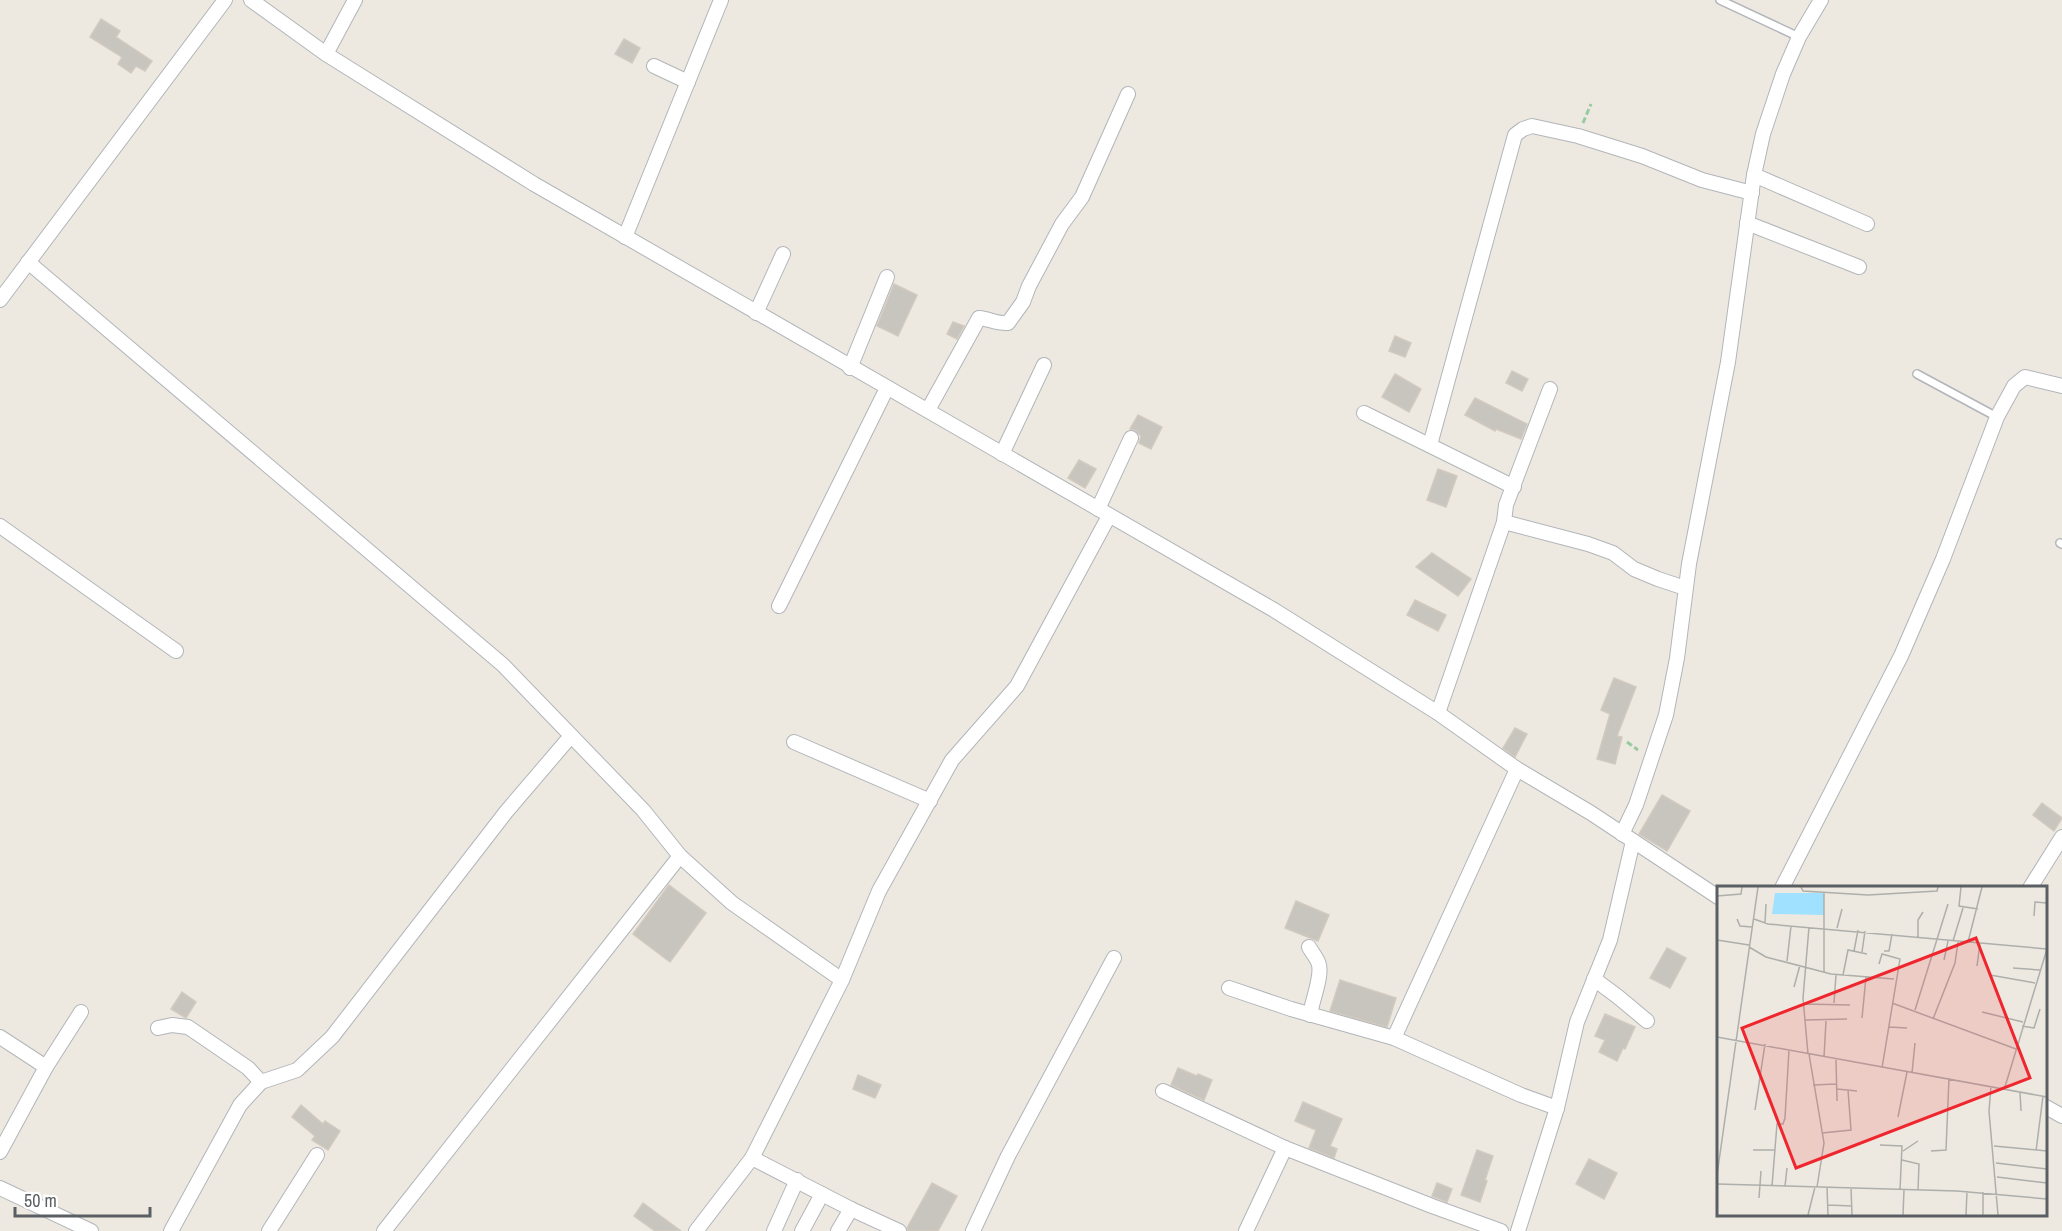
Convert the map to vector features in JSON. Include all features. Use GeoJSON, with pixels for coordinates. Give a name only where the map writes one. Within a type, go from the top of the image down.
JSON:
{"type":"FeatureCollection","features":[{"type":"Feature","properties":{"kind":"street"},"geometry":{"type":"LineString","coordinates":[[0,300],[225,0]]}},
{"type":"Feature","properties":{"kind":"street"},"geometry":{"type":"LineString","coordinates":[[251,0],[326,54],[534,184],[850,368],[928,410],[1274,610],[1438,713],[1517,769],[1591,813],[1717,896]]}},
{"type":"Feature","properties":{"kind":"street"},"geometry":{"type":"LineString","coordinates":[[326,54],[355,0]]}},
{"type":"Feature","properties":{"kind":"street"},"geometry":{"type":"LineString","coordinates":[[625,237],[721,0]]}},
{"type":"Feature","properties":{"kind":"street"},"geometry":{"type":"LineString","coordinates":[[1518,1231],[1557,1108],[1577,1022],[1610,940],[1636,805],[1666,715],[1677,658],[1685,588],[1728,362],[1754,175],[1770,111],[1783,74],[1799,37],[1821,0]]}},
{"type":"Feature","properties":{"kind":"street"},"geometry":{"type":"LineString","coordinates":[[654,66],[688,82]]}},
{"type":"Feature","properties":{"kind":"street"},"geometry":{"type":"LineString","coordinates":[[928,410],[979,318],[987,318],[998,324],[1008,323],[1023,302],[1057,232],[1082,196],[1128,94]]}},
{"type":"Feature","properties":{"kind":"street"},"geometry":{"type":"LineString","coordinates":[[1430,445],[1515,135],[1522,129],[1532,126],[1578,136],[1642,156],[1702,180],[1752,193]]}},
{"type":"Feature","properties":{"kind":"street"},"geometry":{"type":"LineString","coordinates":[[1754,175],[1867,224]]}},
{"type":"Feature","properties":{"kind":"street"},"geometry":{"type":"LineString","coordinates":[[1747,223],[1859,267]]}},
{"type":"Feature","properties":{"kind":"street"},"geometry":{"type":"LineString","coordinates":[[756,313],[783,254]]}},
{"type":"Feature","properties":{"kind":"street"},"geometry":{"type":"LineString","coordinates":[[28,262],[503,665],[570,737],[590,754],[643,810],[680,856],[732,903],[842,980]]}},
{"type":"Feature","properties":{"kind":"street"},"geometry":{"type":"LineString","coordinates":[[850,368],[887,278]]}},
{"type":"Feature","properties":{"kind":"street"},"geometry":{"type":"LineString","coordinates":[[1002,453],[1044,365]]}},
{"type":"Feature","properties":{"kind":"street"},"geometry":{"type":"LineString","coordinates":[[1783,886],[1901,656],[1943,559],[1997,417],[2014,386],[2025,377],[2062,386]]}},
{"type":"Feature","properties":{"kind":"street"},"geometry":{"type":"LineString","coordinates":[[779,606],[887,388]]}},
{"type":"Feature","properties":{"kind":"street"},"geometry":{"type":"LineString","coordinates":[[1438,713],[1504,522],[1506,506],[1550,389]]}},
{"type":"Feature","properties":{"kind":"street"},"geometry":{"type":"LineString","coordinates":[[1364,413],[1514,487]]}},
{"type":"Feature","properties":{"kind":"street"},"geometry":{"type":"LineString","coordinates":[[696,1231],[752,1158],[842,980],[879,891],[952,760],[1017,686],[1103,512],[1131,438]]}},
{"type":"Feature","properties":{"kind":"street"},"geometry":{"type":"LineString","coordinates":[[1504,522],[1588,544],[1613,553],[1634,569],[1685,588]]}},
{"type":"Feature","properties":{"kind":"street"},"geometry":{"type":"LineString","coordinates":[[0,526],[176,651]]}},
{"type":"Feature","properties":{"kind":"street"},"geometry":{"type":"LineString","coordinates":[[171,1231],[240,1105],[261,1082],[297,1070],[332,1037],[506,812],[570,737]]}},
{"type":"Feature","properties":{"kind":"street"},"geometry":{"type":"LineString","coordinates":[[794,742],[930,801]]}},
{"type":"Feature","properties":{"kind":"street"},"geometry":{"type":"LineString","coordinates":[[1394,1038],[1517,769]]}},
{"type":"Feature","properties":{"kind":"street"},"geometry":{"type":"LineString","coordinates":[[2031,886],[2062,837]]}},
{"type":"Feature","properties":{"kind":"street"},"geometry":{"type":"LineString","coordinates":[[384,1231],[680,856]]}},
{"type":"Feature","properties":{"kind":"street"},"geometry":{"type":"LineString","coordinates":[[1309,947],[1319,964],[1320,978],[1310,1015]]}},
{"type":"Feature","properties":{"kind":"street"},"geometry":{"type":"LineString","coordinates":[[973,1231],[1008,1156],[1114,957]]}},
{"type":"Feature","properties":{"kind":"street"},"geometry":{"type":"LineString","coordinates":[[1594,979],[1647,1021]]}},
{"type":"Feature","properties":{"kind":"street"},"geometry":{"type":"LineString","coordinates":[[1229,988],[1310,1015],[1394,1038],[1521,1095],[1557,1108]]}},
{"type":"Feature","properties":{"kind":"street"},"geometry":{"type":"LineString","coordinates":[[0,1152],[46,1067],[81,1012]]}},
{"type":"Feature","properties":{"kind":"street"},"geometry":{"type":"LineString","coordinates":[[158,1028],[172,1025],[188,1027],[241,1062],[261,1082]]}},
{"type":"Feature","properties":{"kind":"street"},"geometry":{"type":"LineString","coordinates":[[0,1037],[46,1067]]}},
{"type":"Feature","properties":{"kind":"street"},"geometry":{"type":"LineString","coordinates":[[1163,1091],[1285,1148],[1501,1231]]}},
{"type":"Feature","properties":{"kind":"street"},"geometry":{"type":"LineString","coordinates":[[2047,1108],[2062,1116]]}},
{"type":"Feature","properties":{"kind":"street"},"geometry":{"type":"LineString","coordinates":[[1246,1231],[1285,1148]]}},
{"type":"Feature","properties":{"kind":"street"},"geometry":{"type":"LineString","coordinates":[[269,1231],[317,1155]]}},
{"type":"Feature","properties":{"kind":"street"},"geometry":{"type":"LineString","coordinates":[[752,1158],[899,1231]]}},
{"type":"Feature","properties":{"kind":"street"},"geometry":{"type":"LineString","coordinates":[[774,1231],[797,1180]]}},
{"type":"Feature","properties":{"kind":"street"},"geometry":{"type":"LineString","coordinates":[[0,1188],[82,1229]]}},
{"type":"Feature","properties":{"kind":"street"},"geometry":{"type":"LineString","coordinates":[[802,1231],[822,1194]]}},
{"type":"Feature","properties":{"kind":"street"},"geometry":{"type":"LineString","coordinates":[[838,1231],[851,1209]]}},
{"type":"Feature","properties":{"kind":"lane"},"geometry":{"type":"LineString","coordinates":[[1720,0],[1799,37]]}},
{"type":"Feature","properties":{"kind":"lane"},"geometry":{"type":"LineString","coordinates":[[1917,374],[1997,417]]}},
{"type":"Feature","properties":{"kind":"building"},"geometry":{"type":"Polygon","coordinates":[[[101,19],[120,31],[116,37],[152,61],[145,71],[136,66],[131,73],[118,64],[122,57],[90,37],[101,19]]]}},
{"type":"Feature","properties":{"kind":"building"},"geometry":{"type":"Polygon","coordinates":[[[624,39],[640,48],[632,63],[615,54],[624,39]]]}},
{"type":"Feature","properties":{"kind":"building"},"geometry":{"type":"Polygon","coordinates":[[[894,284],[917,295],[898,336],[877,326],[894,284]]]}},
{"type":"Feature","properties":{"kind":"building"},"geometry":{"type":"Polygon","coordinates":[[[953,322],[964,326],[957,339],[947,334],[953,322]]]}},
{"type":"Feature","properties":{"kind":"building"},"geometry":{"type":"Polygon","coordinates":[[[1395,336],[1411,343],[1405,357],[1389,351],[1395,336]]]}},
{"type":"Feature","properties":{"kind":"building"},"geometry":{"type":"Polygon","coordinates":[[[1512,371],[1528,379],[1522,391],[1506,383],[1512,371]]]}},
{"type":"Feature","properties":{"kind":"building"},"geometry":{"type":"Polygon","coordinates":[[[1395,374],[1421,389],[1409,412],[1382,397],[1395,374]]]}},
{"type":"Feature","properties":{"kind":"building"},"geometry":{"type":"Polygon","coordinates":[[[1475,398],[1527,424],[1521,439],[1496,429],[1495,431],[1465,415],[1475,398]]]}},
{"type":"Feature","properties":{"kind":"building"},"geometry":{"type":"Polygon","coordinates":[[[1138,415],[1162,427],[1151,449],[1139,443],[1141,436],[1135,430],[1130,429],[1138,415]]]}},
{"type":"Feature","properties":{"kind":"building"},"geometry":{"type":"Polygon","coordinates":[[[1079,460],[1096,469],[1085,488],[1068,478],[1079,460]]]}},
{"type":"Feature","properties":{"kind":"building"},"geometry":{"type":"Polygon","coordinates":[[[1438,469],[1457,476],[1446,507],[1427,500],[1438,469]]]}},
{"type":"Feature","properties":{"kind":"building"},"geometry":{"type":"Polygon","coordinates":[[[1432,553],[1471,579],[1458,596],[1416,567],[1432,553]]]}},
{"type":"Feature","properties":{"kind":"building"},"geometry":{"type":"Polygon","coordinates":[[[1415,600],[1446,615],[1438,631],[1407,615],[1415,600]]]}},
{"type":"Feature","properties":{"kind":"building"},"geometry":{"type":"Polygon","coordinates":[[[1614,678],[1636,687],[1617,736],[1622,737],[1615,764],[1597,759],[1610,714],[1601,710],[1614,678]]]}},
{"type":"Feature","properties":{"kind":"building"},"geometry":{"type":"Polygon","coordinates":[[[1515,728],[1527,734],[1515,757],[1503,748],[1515,728]]]}},
{"type":"Feature","properties":{"kind":"building"},"geometry":{"type":"Polygon","coordinates":[[[1662,795],[1690,811],[1667,851],[1639,834],[1662,795]]]}},
{"type":"Feature","properties":{"kind":"building"},"geometry":{"type":"Polygon","coordinates":[[[2042,803],[2062,818],[2054,831],[2033,815],[2042,803]]]}},
{"type":"Feature","properties":{"kind":"building"},"geometry":{"type":"Polygon","coordinates":[[[669,885],[706,913],[670,962],[633,934],[669,885]]]}},
{"type":"Feature","properties":{"kind":"building"},"geometry":{"type":"Polygon","coordinates":[[[1296,901],[1329,915],[1318,941],[1285,928],[1296,901]]]}},
{"type":"Feature","properties":{"kind":"building"},"geometry":{"type":"Polygon","coordinates":[[[1667,948],[1686,958],[1670,988],[1650,978],[1667,948]]]}},
{"type":"Feature","properties":{"kind":"building"},"geometry":{"type":"Polygon","coordinates":[[[1340,980],[1396,998],[1387,1027],[1330,1011],[1340,980]]]}},
{"type":"Feature","properties":{"kind":"building"},"geometry":{"type":"Polygon","coordinates":[[[182,992],[196,1002],[186,1018],[171,1009],[182,992]]]}},
{"type":"Feature","properties":{"kind":"building"},"geometry":{"type":"Polygon","coordinates":[[[1605,1014],[1635,1027],[1617,1061],[1599,1052],[1605,1040],[1595,1036],[1605,1014]]]}},
{"type":"Feature","properties":{"kind":"building"},"geometry":{"type":"Polygon","coordinates":[[[1178,1068],[1212,1080],[1204,1100],[1171,1085],[1178,1068]]]}},
{"type":"Feature","properties":{"kind":"building"},"geometry":{"type":"Polygon","coordinates":[[[858,1075],[881,1085],[875,1098],[853,1089],[858,1075]]]}},
{"type":"Feature","properties":{"kind":"building"},"geometry":{"type":"Polygon","coordinates":[[[1303,1102],[1342,1119],[1330,1146],[1337,1149],[1334,1158],[1309,1148],[1316,1130],[1295,1121],[1303,1102]]]}},
{"type":"Feature","properties":{"kind":"building"},"geometry":{"type":"Polygon","coordinates":[[[301,1105],[323,1124],[325,1121],[340,1131],[328,1150],[312,1140],[315,1136],[292,1117],[301,1105]]]}},
{"type":"Feature","properties":{"kind":"building"},"geometry":{"type":"Polygon","coordinates":[[[1477,1150],[1493,1156],[1480,1202],[1461,1195],[1477,1150]]]}},
{"type":"Feature","properties":{"kind":"building"},"geometry":{"type":"Polygon","coordinates":[[[1589,1159],[1617,1173],[1604,1199],[1576,1184],[1589,1159]]]}},
{"type":"Feature","properties":{"kind":"building"},"geometry":{"type":"Polygon","coordinates":[[[932,1183],[957,1196],[938,1231],[908,1231],[907,1228],[932,1183]]]}},
{"type":"Feature","properties":{"kind":"building"},"geometry":{"type":"Polygon","coordinates":[[[1437,1183],[1452,1189],[1447,1202],[1432,1196],[1437,1183]]]}},
{"type":"Feature","properties":{"kind":"building"},"geometry":{"type":"Polygon","coordinates":[[[643,1203],[681,1231],[655,1231],[634,1216],[643,1203]]]}}]}
